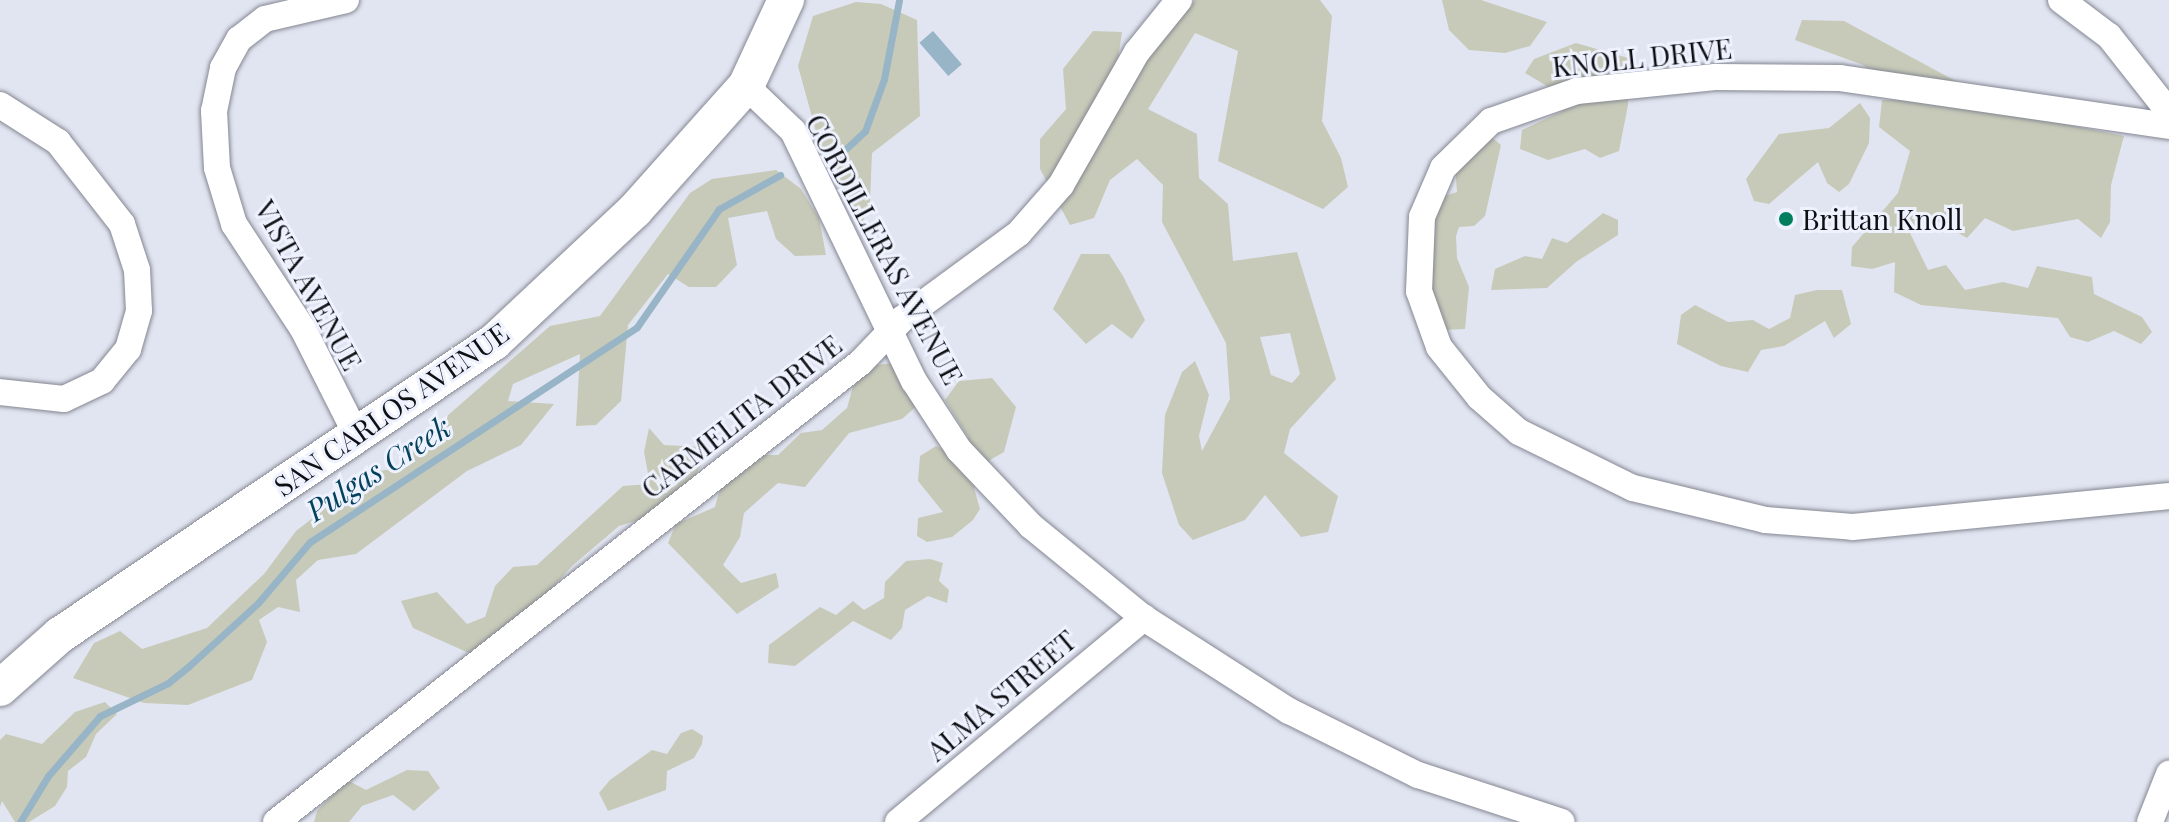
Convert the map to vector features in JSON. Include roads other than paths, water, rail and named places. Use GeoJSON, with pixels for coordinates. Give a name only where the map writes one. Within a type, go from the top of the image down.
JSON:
{"type":"FeatureCollection","features":[{"type":"Feature","properties":{"kind":"main road","name":"SAN CARLOS AVENUE"},"geometry":{"type":"LineString","coordinates":[[5,671],[358,438],[494,342],[635,210],[746,86],[786,0]]}},
{"type":"Feature","properties":{"kind":"street","name":"VISTA AVENUE"},"geometry":{"type":"LineString","coordinates":[[346,0],[265,19],[239,39],[223,68],[214,111],[217,168],[234,224],[303,329],[358,438]]}},
{"type":"Feature","properties":{"kind":"street","name":"CARMELITA DRIVE"},"geometry":{"type":"LineString","coordinates":[[276,822],[860,363],[889,333],[1019,233],[1061,185],[1137,52],[1179,0]]}},
{"type":"Feature","properties":{"kind":"street"},"geometry":{"type":"LineString","coordinates":[[2061,0],[2109,36],[2169,112]]}},
{"type":"Feature","properties":{"kind":"street","name":"KNOLL DRIVE"},"geometry":{"type":"LineString","coordinates":[[2169,126],[1840,78],[1715,77],[1577,91],[1491,121],[1443,168],[1422,217],[1419,291],[1439,347],[1479,397],[1519,432],[1633,488],[1765,520],[1853,527],[2169,496]]}},
{"type":"Feature","properties":{"kind":"street","name":"CORDILLERAS AVENUE"},"geometry":{"type":"LineString","coordinates":[[746,86],[793,131],[889,333],[959,450],[1031,526],[1144,618],[1289,711],[1418,775],[1562,822]]}},
{"type":"Feature","properties":{"kind":"street"},"geometry":{"type":"LineString","coordinates":[[0,105],[58,142],[122,224],[137,270],[139,311],[128,349],[102,381],[64,399],[0,392]]}},
{"type":"Feature","properties":{"kind":"street","name":"ALMA STREET"},"geometry":{"type":"LineString","coordinates":[[898,822],[1144,618]]}},
{"type":"Feature","properties":{"kind":"street"},"geometry":{"type":"LineString","coordinates":[[2150,822],[2169,774]]}},
{"type":"Feature","properties":{"kind":"water"},"geometry":{"type":"Polygon","coordinates":[[[933,31],[962,64],[948,76],[919,43],[933,31]]]}},
{"type":"Feature","properties":{"kind":"waterway","name":"Pulgas Creek"},"geometry":{"type":"LineString","coordinates":[[835,159],[865,131],[884,79],[899,0]]}},
{"type":"Feature","properties":{"kind":"waterway","name":"Pulgas Creek"},"geometry":{"type":"LineString","coordinates":[[20,822],[48,776],[100,716],[168,683],[189,666],[258,603],[310,542],[637,327],[719,209],[780,175]]}},
{"type":"Feature","properties":{"kind":"place","name":"Brittan Knoll"},"geometry":{"type":"Point","coordinates":[1786,219]}}]}
